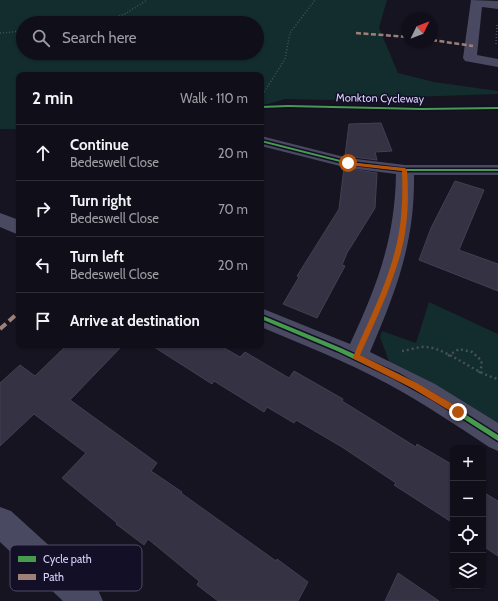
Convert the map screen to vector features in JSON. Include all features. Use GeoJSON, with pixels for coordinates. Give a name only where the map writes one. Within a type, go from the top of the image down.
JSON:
{"type":"FeatureCollection","features":[{"type":"Feature","properties":{"kind":"street"},"geometry":{"type":"LineString","coordinates":[[497,63],[470,58],[477,2],[498,5]]}},
{"type":"Feature","properties":{"kind":"street"},"geometry":{"type":"LineString","coordinates":[[264,142],[348,163],[405,170],[498,170]]}},
{"type":"Feature","properties":{"kind":"street"},"geometry":{"type":"LineString","coordinates":[[356,357],[388,283],[398,252],[404,218],[405,170]]}},
{"type":"Feature","properties":{"kind":"street"},"geometry":{"type":"LineString","coordinates":[[0,219],[16,227]]}},
{"type":"Feature","properties":{"kind":"street"},"geometry":{"type":"LineString","coordinates":[[264,318],[356,357],[415,386],[498,438]]}},
{"type":"Feature","properties":{"kind":"street"},"geometry":{"type":"LineString","coordinates":[[0,522],[25,545]]}},
{"type":"Feature","properties":{"kind":"street"},"geometry":{"type":"LineString","coordinates":[[76,591],[87,601]]}},
{"type":"Feature","properties":{"kind":"path"},"geometry":{"type":"LineString","coordinates":[[119,16],[147,0]]}},
{"type":"Feature","properties":{"kind":"path"},"geometry":{"type":"LineString","coordinates":[[264,92],[285,59],[290,33],[315,0]]}},
{"type":"Feature","properties":{"kind":"path"},"geometry":{"type":"LineString","coordinates":[[497,63],[498,18]]}},
{"type":"Feature","properties":{"kind":"path"},"geometry":{"type":"LineString","coordinates":[[0,33],[16,32]]}},
{"type":"Feature","properties":{"kind":"path"},"geometry":{"type":"LineString","coordinates":[[356,357],[427,347],[490,378],[498,379]]}},
{"type":"Feature","properties":{"kind":"path"},"geometry":{"type":"LineString","coordinates":[[448,356],[459,349],[467,350],[476,354],[481,360],[482,366],[479,373]]}},
{"type":"Feature","properties":{"kind":"green space"},"geometry":{"type":"Polygon","coordinates":[[[0,0],[387,0],[379,28],[398,73],[434,82],[498,91],[498,94],[326,100],[285,99],[264,105],[264,72],[16,72],[16,129],[0,129],[0,0]]]}},
{"type":"Feature","properties":{"kind":"green space"},"geometry":{"type":"Polygon","coordinates":[[[429,302],[498,334],[498,425],[390,364],[380,337],[382,331],[416,343],[429,302]]]}},
{"type":"Feature","properties":{"kind":"building"},"geometry":{"type":"Polygon","coordinates":[[[381,123],[392,151],[375,152],[377,160],[345,156],[349,124],[381,123]]]}},
{"type":"Feature","properties":{"kind":"building"},"geometry":{"type":"Polygon","coordinates":[[[344,168],[377,173],[375,208],[347,253],[342,265],[345,266],[317,318],[283,304],[299,277],[297,276],[339,209],[344,168]]]}},
{"type":"Feature","properties":{"kind":"building"},"geometry":{"type":"Polygon","coordinates":[[[455,181],[484,190],[459,250],[498,264],[498,291],[419,260],[431,228],[455,181]]]}},
{"type":"Feature","properties":{"kind":"building"},"geometry":{"type":"Polygon","coordinates":[[[64,348],[120,348],[70,400],[157,463],[151,471],[276,561],[277,559],[308,582],[298,601],[218,601],[197,585],[199,581],[148,539],[144,545],[116,524],[117,523],[62,478],[86,453],[34,414],[0,446],[0,383],[20,365],[35,376],[64,348]]]}},
{"type":"Feature","properties":{"kind":"building"},"geometry":{"type":"Polygon","coordinates":[[[156,348],[224,348],[240,357],[245,352],[289,378],[294,371],[343,399],[342,401],[416,447],[417,444],[450,463],[450,521],[394,485],[396,483],[342,447],[296,420],[294,423],[267,407],[264,412],[214,381],[212,384],[156,348]]]}},
{"type":"Feature","properties":{"kind":"building"},"geometry":{"type":"Polygon","coordinates":[[[486,494],[498,501],[498,556],[486,548],[486,494]]]}},
{"type":"Feature","properties":{"kind":"building"},"geometry":{"type":"Polygon","coordinates":[[[398,573],[439,601],[385,601],[398,573]]]}},
{"type":"Feature","properties":{"kind":"marked path"},"geometry":{"type":"LineString","coordinates":[[356,33],[402,37]]}},
{"type":"Feature","properties":{"kind":"marked path"},"geometry":{"type":"LineString","coordinates":[[438,41],[473,46]]}},
{"type":"Feature","properties":{"kind":"marked path"},"geometry":{"type":"LineString","coordinates":[[0,329],[16,315]]}},
{"type":"Feature","properties":{"kind":"cycle path","name":"Monkton Cycleway"},"geometry":{"type":"LineString","coordinates":[[264,107],[288,106],[422,109],[498,108]]}},
{"type":"Feature","properties":{"kind":"cycle path"},"geometry":{"type":"LineString","coordinates":[[264,142],[348,163],[405,170],[498,170]]}},
{"type":"Feature","properties":{"kind":"cycle path"},"geometry":{"type":"LineString","coordinates":[[264,318],[396,376],[436,398],[498,438]]}},
{"type":"Feature","properties":{"kind":"route"},"geometry":{"type":"LineString","coordinates":[[348,163],[405,170],[406,187],[404,218],[398,252],[390,278],[356,357],[415,386],[458,412]]}}]}
